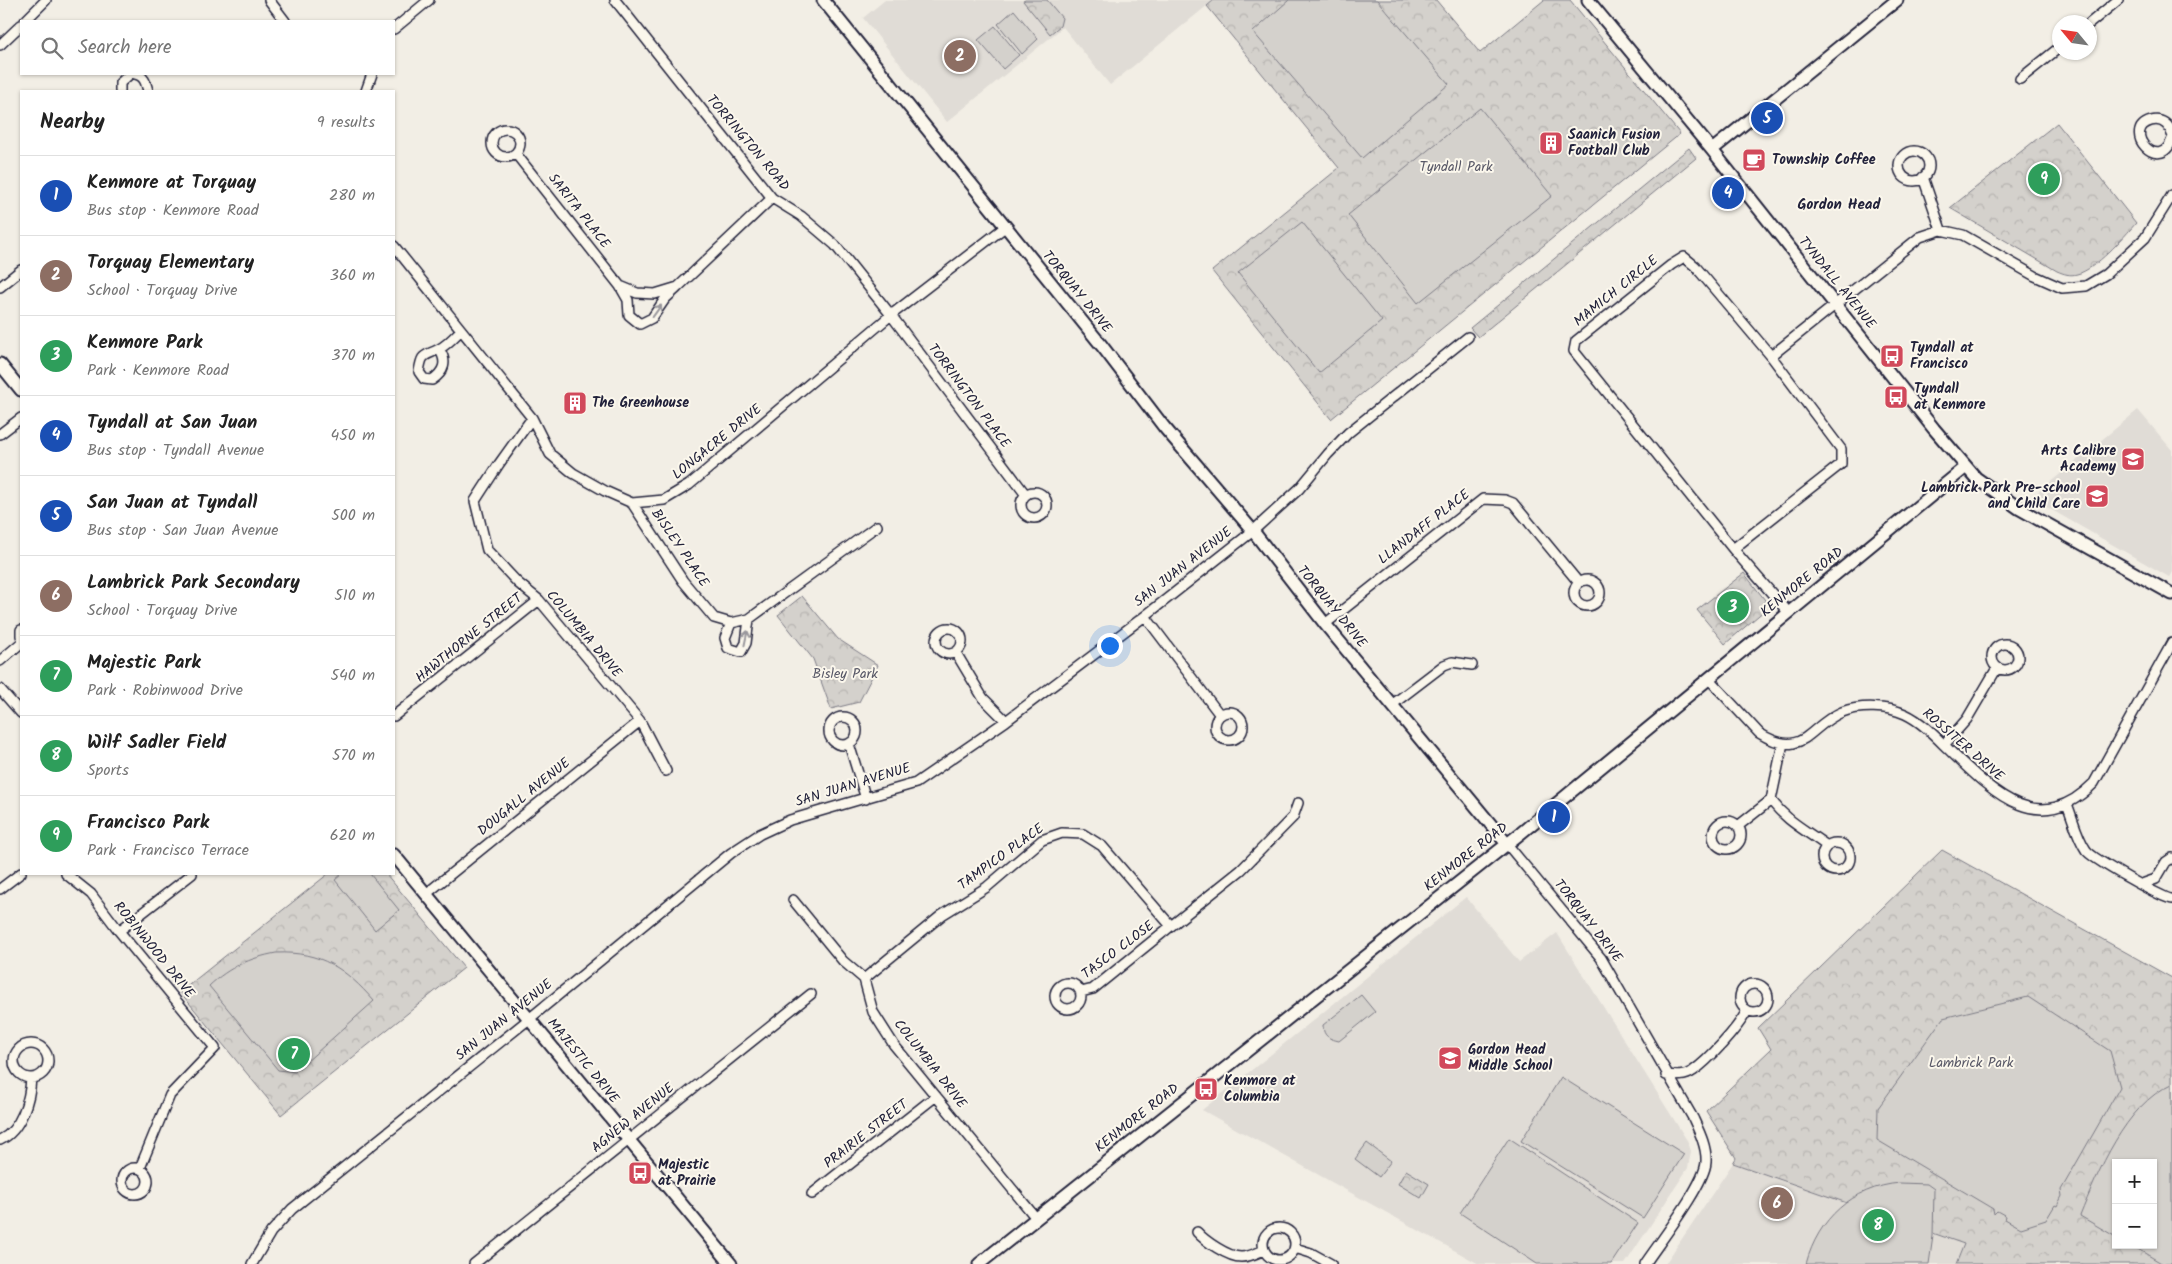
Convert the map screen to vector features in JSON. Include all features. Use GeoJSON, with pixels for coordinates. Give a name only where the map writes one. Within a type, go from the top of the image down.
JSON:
{"type":"FeatureCollection","features":[{"type":"Feature","properties":{"kind":"street"},"geometry":{"type":"LineString","coordinates":[[27,20],[46,0]]}},
{"type":"Feature","properties":{"kind":"street"},"geometry":{"type":"LineString","coordinates":[[268,0],[284,20]]}},
{"type":"Feature","properties":{"kind":"street"},"geometry":{"type":"LineString","coordinates":[[395,28],[429,0]]}},
{"type":"Feature","properties":{"kind":"street","name":"TORRINGTON ROAD"},"geometry":{"type":"LineString","coordinates":[[615,0],[772,198],[801,216],[836,245],[891,315]]}},
{"type":"Feature","properties":{"kind":"street","name":"TORQUAY DRIVE"},"geometry":{"type":"LineString","coordinates":[[823,0],[1164,427],[1253,531],[1325,624],[1601,958],[1666,1076],[1693,1118],[1702,1138],[1706,1161],[1700,1182],[1646,1264]]}},
{"type":"Feature","properties":{"kind":"street","name":"TYNDALL AVENUE"},"geometry":{"type":"LineString","coordinates":[[1588,0],[1712,150],[1966,466],[1989,488],[2020,509],[2172,594]]}},
{"type":"Feature","properties":{"kind":"street"},"geometry":{"type":"LineString","coordinates":[[1712,150],[1897,0]]}},
{"type":"Feature","properties":{"kind":"street"},"geometry":{"type":"LineString","coordinates":[[2097,17],[2118,0]]}},
{"type":"Feature","properties":{"kind":"street"},"geometry":{"type":"LineString","coordinates":[[0,45],[20,26]]}},
{"type":"Feature","properties":{"kind":"street"},"geometry":{"type":"LineString","coordinates":[[2020,79],[2052,53]]}},
{"type":"Feature","properties":{"kind":"street"},"geometry":{"type":"LineString","coordinates":[[120,90],[120,83],[129,75]]}},
{"type":"Feature","properties":{"kind":"street"},"geometry":{"type":"LineString","coordinates":[[140,75],[145,80],[148,90]]}},
{"type":"Feature","properties":{"kind":"street"},"geometry":{"type":"LineString","coordinates":[[366,90],[372,75]]}},
{"type":"Feature","properties":{"kind":"street"},"geometry":{"type":"LineString","coordinates":[[2171,143],[2162,151],[2152,152],[2143,146],[2140,131],[2147,123],[2157,120],[2167,124],[2172,134]]}},
{"type":"Feature","properties":{"kind":"street","name":"SARITA PLACE"},"geometry":{"type":"LineString","coordinates":[[516,154],[620,286],[628,300],[629,315],[640,324],[652,318],[678,287],[772,198]]}},
{"type":"Feature","properties":{"kind":"street"},"geometry":{"type":"LineString","coordinates":[[1924,177],[1941,230]]}},
{"type":"Feature","properties":{"kind":"street"},"geometry":{"type":"LineString","coordinates":[[1771,356],[1920,237],[1941,230],[1963,235],[2035,276],[2062,288],[2086,286],[2106,274],[2145,238],[2172,195]]}},
{"type":"Feature","properties":{"kind":"street","name":"LONGACRE DRIVE"},"geometry":{"type":"LineString","coordinates":[[395,247],[532,418],[550,454],[573,474],[632,503],[664,500],[688,486],[891,315],[1005,226]]}},
{"type":"Feature","properties":{"kind":"street","name":"MAMICH CIRCLE"},"geometry":{"type":"LineString","coordinates":[[1733,549],[1841,464],[1841,449],[1771,356],[1695,266],[1684,258],[1670,265],[1576,342],[1574,351],[1733,549],[1788,613]]}},
{"type":"Feature","properties":{"kind":"street"},"geometry":{"type":"LineString","coordinates":[[0,287],[20,271]]}},
{"type":"Feature","properties":{"kind":"street","name":"SARITA PLACE"},"geometry":{"type":"LineString","coordinates":[[620,286],[637,293],[655,294],[678,287]]}},
{"type":"Feature","properties":{"kind":"street","name":"TORRINGTON PLACE"},"geometry":{"type":"LineString","coordinates":[[891,315],[1026,495]]}},
{"type":"Feature","properties":{"kind":"street"},"geometry":{"type":"LineString","coordinates":[[439,349],[462,330]]}},
{"type":"Feature","properties":{"kind":"street","name":"SAN JUAN AVENUE"},"geometry":{"type":"LineString","coordinates":[[252,1264],[271,1232],[292,1209],[530,1019],[731,853],[760,834],[790,820],[916,783],[1006,721],[1253,531],[1299,489],[1348,433],[1468,337]]}},
{"type":"Feature","properties":{"kind":"street"},"geometry":{"type":"LineString","coordinates":[[0,364],[20,389]]}},
{"type":"Feature","properties":{"kind":"street","name":"COLUMBIA DRIVE"},"geometry":{"type":"LineString","coordinates":[[532,418],[498,464],[475,500],[486,550],[518,583],[539,600],[640,721],[666,771]]}},
{"type":"Feature","properties":{"kind":"street"},"geometry":{"type":"LineString","coordinates":[[0,434],[20,419]]}},
{"type":"Feature","properties":{"kind":"street","name":"KENMORE ROAD"},"geometry":{"type":"LineString","coordinates":[[979,1264],[1507,844],[1710,679],[1966,466]]}},
{"type":"Feature","properties":{"kind":"street","name":"LLANDAFF PLACE"},"geometry":{"type":"LineString","coordinates":[[1325,624],[1483,499],[1504,500],[1513,503],[1579,583]]}},
{"type":"Feature","properties":{"kind":"street","name":"BISLEY PLACE"},"geometry":{"type":"LineString","coordinates":[[632,503],[683,581],[714,618],[730,623]]}},
{"type":"Feature","properties":{"kind":"street"},"geometry":{"type":"LineString","coordinates":[[749,619],[746,643],[741,652],[728,648],[725,638],[730,623],[749,619],[877,526]]}},
{"type":"Feature","properties":{"kind":"street","name":"HAWTHORNE STREET"},"geometry":{"type":"LineString","coordinates":[[395,715],[539,600]]}},
{"type":"Feature","properties":{"kind":"street"},"geometry":{"type":"LineString","coordinates":[[1144,616],[1220,715]]}},
{"type":"Feature","properties":{"kind":"street","name":"ROSSITER DRIVE"},"geometry":{"type":"LineString","coordinates":[[1783,743],[1799,742],[1842,712],[1873,708],[1894,710],[1925,727],[1982,782],[2016,804],[2037,810],[2067,804],[2081,796],[2094,782],[2172,643]]}},
{"type":"Feature","properties":{"kind":"street"},"geometry":{"type":"LineString","coordinates":[[0,661],[20,644]]}},
{"type":"Feature","properties":{"kind":"street"},"geometry":{"type":"LineString","coordinates":[[956,653],[983,698],[1006,721]]}},
{"type":"Feature","properties":{"kind":"street"},"geometry":{"type":"LineString","coordinates":[[1393,704],[1444,665],[1452,662],[1472,665]]}},
{"type":"Feature","properties":{"kind":"street"},"geometry":{"type":"LineString","coordinates":[[1944,745],[1967,719],[1998,668]]}},
{"type":"Feature","properties":{"kind":"street"},"geometry":{"type":"LineString","coordinates":[[1710,679],[1759,733],[1769,739],[1783,743],[1770,800],[1738,826]]}},
{"type":"Feature","properties":{"kind":"street"},"geometry":{"type":"LineString","coordinates":[[0,688],[20,712]]}},
{"type":"Feature","properties":{"kind":"street","name":"DOUGALL AVENUE"},"geometry":{"type":"LineString","coordinates":[[426,894],[640,721]]}},
{"type":"Feature","properties":{"kind":"street"},"geometry":{"type":"LineString","coordinates":[[849,744],[866,799]]}},
{"type":"Feature","properties":{"kind":"street"},"geometry":{"type":"LineString","coordinates":[[1770,800],[1779,811],[1804,832],[1827,846]]}},
{"type":"Feature","properties":{"kind":"street"},"geometry":{"type":"LineString","coordinates":[[1172,926],[1241,870],[1293,817],[1298,803]]}},
{"type":"Feature","properties":{"kind":"street"},"geometry":{"type":"LineString","coordinates":[[2067,804],[2087,852],[2098,861],[2142,884],[2162,897],[2172,899]]}},
{"type":"Feature","properties":{"kind":"street","name":"TAMPICO PLACE"},"geometry":{"type":"LineString","coordinates":[[864,979],[942,915],[987,887],[1042,840],[1062,833],[1083,834],[1102,846],[1172,926]]}},
{"type":"Feature","properties":{"kind":"street","name":"MAJESTIC DRIVE"},"geometry":{"type":"LineString","coordinates":[[395,855],[730,1264]]}},
{"type":"Feature","properties":{"kind":"street"},"geometry":{"type":"LineString","coordinates":[[2142,884],[2156,879],[2166,862],[2172,858]]}},
{"type":"Feature","properties":{"kind":"street"},"geometry":{"type":"LineString","coordinates":[[0,889],[20,874]]}},
{"type":"Feature","properties":{"kind":"street","name":"ROBINWOOD DRIVE"},"geometry":{"type":"LineString","coordinates":[[67,875],[91,894],[216,1048],[170,1095],[140,1168]]}},
{"type":"Feature","properties":{"kind":"street"},"geometry":{"type":"LineString","coordinates":[[120,932],[191,875]]}},
{"type":"Feature","properties":{"kind":"street"},"geometry":{"type":"LineString","coordinates":[[793,900],[843,961],[864,979]]}},
{"type":"Feature","properties":{"kind":"street","name":"TASCO CLOSE"},"geometry":{"type":"LineString","coordinates":[[1080,992],[1093,989],[1172,926]]}},
{"type":"Feature","properties":{"kind":"street","name":"COLUMBIA DRIVE"},"geometry":{"type":"LineString","coordinates":[[864,979],[874,1012],[894,1045],[1036,1218]]}},
{"type":"Feature","properties":{"kind":"street","name":"AGNEW AVENUE"},"geometry":{"type":"LineString","coordinates":[[474,1264],[811,994]]}},
{"type":"Feature","properties":{"kind":"street"},"geometry":{"type":"LineString","coordinates":[[1666,1076],[1681,1076],[1692,1072],[1738,1027],[1747,1011]]}},
{"type":"Feature","properties":{"kind":"street"},"geometry":{"type":"LineString","coordinates":[[0,1140],[7,1137],[16,1127],[30,1093],[31,1078]]}},
{"type":"Feature","properties":{"kind":"street","name":"PRAIRIE STREET"},"geometry":{"type":"LineString","coordinates":[[812,1194],[936,1096]]}},
{"type":"Feature","properties":{"kind":"street"},"geometry":{"type":"LineString","coordinates":[[1283,1228],[1292,1233],[1295,1248],[1290,1256],[1280,1260],[1271,1258],[1264,1250],[1263,1240],[1265,1235],[1273,1229],[1283,1228]]}},
{"type":"Feature","properties":{"kind":"street"},"geometry":{"type":"LineString","coordinates":[[1197,1232],[1206,1242],[1235,1256],[1243,1257],[1264,1250]]}},
{"type":"Feature","properties":{"kind":"street"},"geometry":{"type":"LineString","coordinates":[[1295,1248],[1311,1253],[1331,1264]]}},
{"type":"Feature","properties":{"kind":"shaded area"},"geometry":{"type":"Polygon","coordinates":[[[885,0],[1214,0],[1110,85],[1063,27],[947,122],[863,18],[885,0]]]}},
{"type":"Feature","properties":{"kind":"shaded area"},"geometry":{"type":"Polygon","coordinates":[[[2138,410],[2172,450],[2172,572],[2169,577],[2031,498],[2138,410]]]}},
{"type":"Feature","properties":{"kind":"shaded area","name":"Gordon Head Middle School"},"geometry":{"type":"Polygon","coordinates":[[[1466,897],[1519,962],[1557,933],[1688,1142],[1691,1151],[1688,1168],[1625,1264],[1479,1264],[1202,1110],[1466,897]]]}},
{"type":"Feature","properties":{"kind":"shaded area"},"geometry":{"type":"Polygon","coordinates":[[[1733,1163],[1964,1244],[1956,1264],[1665,1264],[1733,1163]]]}},
{"type":"Feature","properties":{"kind":"green space"},"geometry":{"type":"Polygon","coordinates":[[[1047,0],[1062,18],[1060,26],[1050,34],[1023,1],[1047,0]]]}},
{"type":"Feature","properties":{"kind":"green space","name":"Tyndall Park"},"geometry":{"type":"Polygon","coordinates":[[[1214,0],[1436,0],[1480,53],[1544,0],[1570,0],[1680,134],[1331,419],[1212,271],[1339,168],[1207,6],[1214,0]]]}},
{"type":"Feature","properties":{"kind":"green space"},"geometry":{"type":"Polygon","coordinates":[[[1289,0],[1377,0],[1449,84],[1362,158],[1253,32],[1289,0]]]}},
{"type":"Feature","properties":{"kind":"green space"},"geometry":{"type":"Polygon","coordinates":[[[1014,10],[1038,39],[1022,54],[998,24],[1014,10]]]}},
{"type":"Feature","properties":{"kind":"green space"},"geometry":{"type":"Polygon","coordinates":[[[995,26],[1019,55],[1003,69],[978,40],[995,26]]]}},
{"type":"Feature","properties":{"kind":"green space"},"geometry":{"type":"Polygon","coordinates":[[[1480,108],[1552,196],[1418,303],[1348,215],[1480,108]]]}},
{"type":"Feature","properties":{"kind":"green space"},"geometry":{"type":"Polygon","coordinates":[[[2057,123],[2136,223],[2100,260],[2084,271],[2074,275],[2057,271],[1950,208],[2057,123]]]}},
{"type":"Feature","properties":{"kind":"green space"},"geometry":{"type":"Polygon","coordinates":[[[1689,148],[1696,158],[1478,337],[1470,328],[1689,148]]]}},
{"type":"Feature","properties":{"kind":"green space"},"geometry":{"type":"Polygon","coordinates":[[[1302,222],[1382,321],[1319,373],[1238,273],[1302,222]]]}},
{"type":"Feature","properties":{"kind":"green space"},"geometry":{"type":"Polygon","coordinates":[[[1744,573],[1765,600],[1765,610],[1725,644],[1697,610],[1744,573]]]}},
{"type":"Feature","properties":{"kind":"green space","name":"Bisley Park"},"geometry":{"type":"Polygon","coordinates":[[[802,596],[838,639],[878,665],[859,702],[831,709],[813,659],[778,615],[802,596]]]}},
{"type":"Feature","properties":{"kind":"green space","name":"Lambrick Park"},"geometry":{"type":"Polygon","coordinates":[[[1942,850],[2172,978],[2172,1264],[1956,1264],[1964,1244],[1733,1163],[1736,1158],[1706,1111],[1771,1049],[1758,1028],[1942,850]]]}},
{"type":"Feature","properties":{"kind":"green space"},"geometry":{"type":"Polygon","coordinates":[[[327,875],[387,875],[464,968],[281,1115],[180,992],[327,875]]]}},
{"type":"Feature","properties":{"kind":"green space"},"geometry":{"type":"Polygon","coordinates":[[[341,875],[371,875],[399,910],[375,930],[335,880],[341,875]]]}},
{"type":"Feature","properties":{"kind":"green space"},"geometry":{"type":"Polygon","coordinates":[[[276,953],[306,955],[331,964],[343,971],[374,1001],[295,1072],[278,1070],[209,986],[240,964],[276,953]]]}},
{"type":"Feature","properties":{"kind":"green space"},"geometry":{"type":"Polygon","coordinates":[[[1361,995],[1375,1012],[1339,1041],[1328,1037],[1324,1032],[1323,1025],[1361,995]]]}},
{"type":"Feature","properties":{"kind":"green space"},"geometry":{"type":"Polygon","coordinates":[[[2028,997],[2110,1051],[2120,1087],[2061,1190],[2062,1196],[2057,1206],[2055,1205],[2046,1220],[2021,1228],[2005,1219],[2006,1216],[1997,1211],[1994,1214],[1993,1209],[1877,1140],[1878,1108],[1943,1018],[2028,997]]]}},
{"type":"Feature","properties":{"kind":"green space"},"geometry":{"type":"Polygon","coordinates":[[[1561,1077],[1684,1154],[1643,1218],[1521,1141],[1561,1077]]]}},
{"type":"Feature","properties":{"kind":"green space"},"geometry":{"type":"Polygon","coordinates":[[[2172,1084],[2172,1264],[2163,1264],[2138,1249],[2157,1249],[2157,1159],[2112,1159],[2112,1235],[2080,1216],[2095,1180],[2115,1141],[2140,1107],[2155,1094],[2172,1084]]]}},
{"type":"Feature","properties":{"kind":"green space"},"geometry":{"type":"Polygon","coordinates":[[[1509,1138],[1638,1223],[1611,1264],[1537,1264],[1460,1213],[1509,1138]]]}},
{"type":"Feature","properties":{"kind":"green space"},"geometry":{"type":"Polygon","coordinates":[[[1367,1143],[1391,1161],[1379,1177],[1355,1159],[1367,1143]]]}},
{"type":"Feature","properties":{"kind":"green space"},"geometry":{"type":"Polygon","coordinates":[[[1406,1170],[1429,1184],[1421,1198],[1398,1184],[1406,1170]]]}},
{"type":"Feature","properties":{"kind":"green space"},"geometry":{"type":"Polygon","coordinates":[[[1900,1183],[1927,1184],[1934,1189],[1933,1236],[1929,1264],[1806,1264],[1819,1233],[1840,1208],[1867,1191],[1900,1183]]]}},
{"type":"Feature","properties":{"kind":"place","name":"Torquay Elementary"},"geometry":{"type":"Point","coordinates":[960,56]}},
{"type":"Feature","properties":{"kind":"place","name":"San Juan at Tyndall"},"geometry":{"type":"Point","coordinates":[1767,118]}},
{"type":"Feature","properties":{"kind":"place","name":"Saanich Fusion Football Club"},"geometry":{"type":"Point","coordinates":[1551,143]}},
{"type":"Feature","properties":{"kind":"place","name":"Township Coffee"},"geometry":{"type":"Point","coordinates":[1754,160]}},
{"type":"Feature","properties":{"kind":"place","name":"Francisco Park"},"geometry":{"type":"Point","coordinates":[2044,179]}},
{"type":"Feature","properties":{"kind":"place","name":"Tyndall at San Juan"},"geometry":{"type":"Point","coordinates":[1728,193]}},
{"type":"Feature","properties":{"kind":"place","name":"Tyndall at Francisco"},"geometry":{"type":"Point","coordinates":[1892,356]}},
{"type":"Feature","properties":{"kind":"place","name":"Tyndall at Kenmore"},"geometry":{"type":"Point","coordinates":[1896,397]}},
{"type":"Feature","properties":{"kind":"place","name":"The Greenhouse"},"geometry":{"type":"Point","coordinates":[575,403]}},
{"type":"Feature","properties":{"kind":"place","name":"Arts Calibre Academy"},"geometry":{"type":"Point","coordinates":[2133,459]}},
{"type":"Feature","properties":{"kind":"place","name":"Lambrick Park Pre-school and Child Care"},"geometry":{"type":"Point","coordinates":[2097,496]}},
{"type":"Feature","properties":{"kind":"place","name":"Kenmore Park"},"geometry":{"type":"Point","coordinates":[1733,607]}},
{"type":"Feature","properties":{"kind":"place","name":"Kenmore at Torquay"},"geometry":{"type":"Point","coordinates":[1554,817]}},
{"type":"Feature","properties":{"kind":"place","name":"Majestic Park"},"geometry":{"type":"Point","coordinates":[294,1054]}},
{"type":"Feature","properties":{"kind":"place","name":"Gordon Head Middle School"},"geometry":{"type":"Point","coordinates":[1450,1058]}},
{"type":"Feature","properties":{"kind":"place","name":"Kenmore at Columbia"},"geometry":{"type":"Point","coordinates":[1206,1089]}},
{"type":"Feature","properties":{"kind":"place","name":"Majestic at Prairie"},"geometry":{"type":"Point","coordinates":[640,1173]}},
{"type":"Feature","properties":{"kind":"place","name":"Lambrick Park Secondary"},"geometry":{"type":"Point","coordinates":[1777,1203]}},
{"type":"Feature","properties":{"kind":"place","name":"Wilf Sadler Field"},"geometry":{"type":"Point","coordinates":[1878,1225]}},
{"type":"Feature","properties":{"kind":"district","name":"Gordon Head"},"geometry":{"type":"Point","coordinates":[1839,205]}}]}
